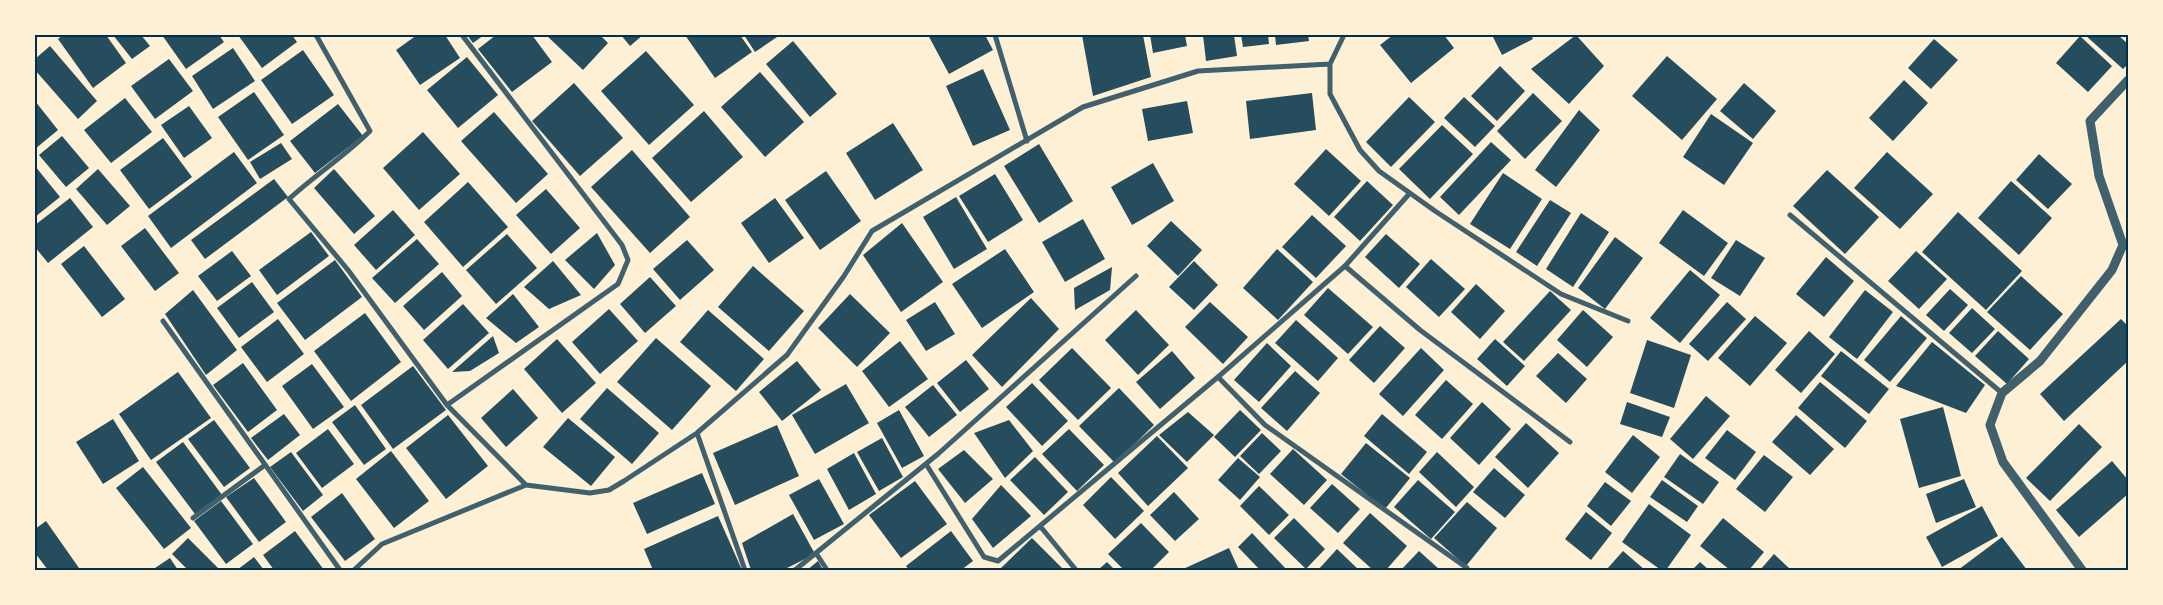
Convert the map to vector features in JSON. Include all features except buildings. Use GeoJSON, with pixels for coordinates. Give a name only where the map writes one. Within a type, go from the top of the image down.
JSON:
{"type":"FeatureCollection","features":[{"type":"Feature","properties":{"kind":"street"},"geometry":{"type":"LineString","coordinates":[[316,35],[370,131],[352,149],[313,177],[289,199],[348,270],[448,404],[526,485]]}},
{"type":"Feature","properties":{"kind":"street"},"geometry":{"type":"LineString","coordinates":[[448,404],[618,284],[628,260],[622,245],[462,35]]}},
{"type":"Feature","properties":{"kind":"street"},"geometry":{"type":"LineString","coordinates":[[995,35],[1028,141]]}},
{"type":"Feature","properties":{"kind":"street"},"geometry":{"type":"LineString","coordinates":[[1344,35],[1330,64],[1330,94],[1360,150],[1379,171],[1562,294],[1628,320]]}},
{"type":"Feature","properties":{"kind":"street"},"geometry":{"type":"LineString","coordinates":[[354,570],[382,544],[526,485],[590,493],[609,490],[697,433],[787,355],[844,276],[872,231],[1083,107],[1198,71],[1330,64]]}},
{"type":"Feature","properties":{"kind":"street"},"geometry":{"type":"LineString","coordinates":[[2082,570],[2003,462],[1990,425],[2002,393],[2040,360],[2112,270],[2123,245],[2099,176],[2090,121],[2127,83]]}},
{"type":"Feature","properties":{"kind":"street"},"geometry":{"type":"LineString","coordinates":[[926,464],[984,557],[998,561],[1218,377],[1345,266],[1410,193]]}},
{"type":"Feature","properties":{"kind":"street"},"geometry":{"type":"LineString","coordinates":[[1790,215],[2002,393]]}},
{"type":"Feature","properties":{"kind":"street"},"geometry":{"type":"LineString","coordinates":[[1345,266],[1420,330],[1570,442]]}},
{"type":"Feature","properties":{"kind":"street"},"geometry":{"type":"LineString","coordinates":[[795,570],[926,464],[1136,276]]}},
{"type":"Feature","properties":{"kind":"street"},"geometry":{"type":"LineString","coordinates":[[163,322],[340,570]]}},
{"type":"Feature","properties":{"kind":"street"},"geometry":{"type":"LineString","coordinates":[[1218,377],[1265,425],[1467,568]]}},
{"type":"Feature","properties":{"kind":"street"},"geometry":{"type":"LineString","coordinates":[[697,433],[745,570]]}},
{"type":"Feature","properties":{"kind":"street"},"geometry":{"type":"LineString","coordinates":[[193,518],[265,465]]}},
{"type":"Feature","properties":{"kind":"street"},"geometry":{"type":"LineString","coordinates":[[1040,526],[1076,570]]}},
{"type":"Feature","properties":{"kind":"street"},"geometry":{"type":"LineString","coordinates":[[816,553],[827,570]]}}]}
